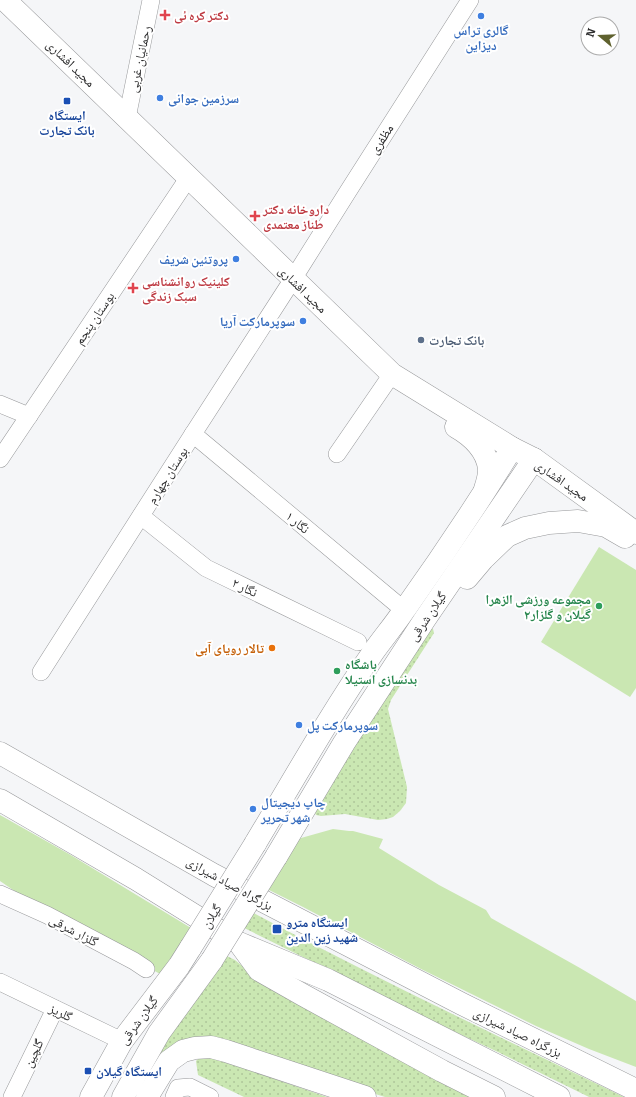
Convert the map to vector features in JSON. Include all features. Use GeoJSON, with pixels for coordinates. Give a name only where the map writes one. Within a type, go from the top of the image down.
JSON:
{"type":"FeatureCollection","features":[{"type":"Feature","properties":{"kind":"main road","name":"مجید افشاری"},"geometry":{"type":"LineString","coordinates":[[5,0],[392,374],[512,448],[534,459],[636,533]]}},
{"type":"Feature","properties":{"kind":"main road","name":"گیلان شرقی"},"geometry":{"type":"LineString","coordinates":[[392,374],[410,401],[463,432],[478,445],[487,458],[489,472],[484,493]]}},
{"type":"Feature","properties":{"kind":"main road","name":"گیلان شرقی"},"geometry":{"type":"LineString","coordinates":[[255,844],[323,730],[374,651],[484,493],[512,448]]}},
{"type":"Feature","properties":{"kind":"main road","name":"گیلان شرقی"},"geometry":{"type":"LineString","coordinates":[[276,857],[344,743],[424,619],[534,459]]}},
{"type":"Feature","properties":{"kind":"main road"},"geometry":{"type":"LineString","coordinates":[[424,619],[446,600],[464,582],[483,559],[507,536],[525,528],[549,523],[578,521],[606,526],[636,543]]}},
{"type":"Feature","properties":{"kind":"main road","name":"بزرگراه صیاد شیرازی"},"geometry":{"type":"LineString","coordinates":[[0,753],[263,902],[462,1004],[636,1090]]}},
{"type":"Feature","properties":{"kind":"main road"},"geometry":{"type":"LineString","coordinates":[[0,800],[136,879],[239,943],[328,980],[559,1097]]}},
{"type":"Feature","properties":{"kind":"main road","name":"گیلان"},"geometry":{"type":"LineString","coordinates":[[191,947],[255,844]]}},
{"type":"Feature","properties":{"kind":"main road","name":"گیلان"},"geometry":{"type":"LineString","coordinates":[[212,960],[276,857]]}},
{"type":"Feature","properties":{"kind":"main road"},"geometry":{"type":"LineString","coordinates":[[239,943],[259,970],[442,1071],[494,1097]]}},
{"type":"Feature","properties":{"kind":"main road","name":"گیلان شرقی"},"geometry":{"type":"LineString","coordinates":[[91,1097],[122,1041],[179,966],[191,947]]}},
{"type":"Feature","properties":{"kind":"main road","name":"گیلان شرقی"},"geometry":{"type":"LineString","coordinates":[[123,1097],[159,1033],[212,960]]}},
{"type":"Feature","properties":{"kind":"main road"},"geometry":{"type":"LineString","coordinates":[[147,1097],[169,1060],[183,1051],[195,1048],[211,1047],[365,1097]]}},
{"type":"Feature","properties":{"kind":"street","name":"رحمانیان غربی"},"geometry":{"type":"LineString","coordinates":[[127,118],[151,0]]}},
{"type":"Feature","properties":{"kind":"street","name":"مظفری"},"geometry":{"type":"LineString","coordinates":[[294,279],[470,0]]}},
{"type":"Feature","properties":{"kind":"street","name":"بوستان پنجم"},"geometry":{"type":"LineString","coordinates":[[0,459],[188,177]]}},
{"type":"Feature","properties":{"kind":"street","name":"بوستان چهارم"},"geometry":{"type":"LineString","coordinates":[[41,672],[294,279]]}},
{"type":"Feature","properties":{"kind":"street"},"geometry":{"type":"LineString","coordinates":[[337,454],[392,374]]}},
{"type":"Feature","properties":{"kind":"street"},"geometry":{"type":"LineString","coordinates":[[0,404],[29,416]]}},
{"type":"Feature","properties":{"kind":"street","name":"نگار ۱"},"geometry":{"type":"LineString","coordinates":[[193,434],[404,610]]}},
{"type":"Feature","properties":{"kind":"street","name":"نگار ۲"},"geometry":{"type":"LineString","coordinates":[[141,516],[206,568],[358,642]]}},
{"type":"Feature","properties":{"kind":"street","name":"گلزار شرقی"},"geometry":{"type":"LineString","coordinates":[[0,894],[47,915],[134,961],[146,969]]}},
{"type":"Feature","properties":{"kind":"street","name":"گلریز"},"geometry":{"type":"LineString","coordinates":[[0,982],[122,1041]]}},
{"type":"Feature","properties":{"kind":"street","name":"گلچین"},"geometry":{"type":"LineString","coordinates":[[12,1097],[54,1009]]}},
{"type":"Feature","properties":{"kind":"street"},"geometry":{"type":"LineString","coordinates":[[174,1097],[178,1088],[190,1087],[210,1097]]}},
{"type":"Feature","properties":{"kind":"green space","name":"مجموعه ورزشی الزهرا گیلان و گلزار۲"},"geometry":{"type":"Polygon","coordinates":[[[599,547],[636,570],[636,688],[630,697],[541,642],[599,547]]]}},
{"type":"Feature","properties":{"kind":"green space"},"geometry":{"type":"Polygon","coordinates":[[[431,628],[433,629],[434,633],[391,700],[388,709],[407,787],[406,803],[393,817],[387,819],[378,820],[345,814],[316,815],[314,811],[316,801],[431,628]]]}},
{"type":"Feature","properties":{"kind":"green space"},"geometry":{"type":"Polygon","coordinates":[[[0,815],[69,854],[191,928],[160,974],[16,892],[0,881],[0,815]]]}},
{"type":"Feature","properties":{"kind":"green space"},"geometry":{"type":"Polygon","coordinates":[[[333,829],[353,831],[383,839],[379,848],[439,885],[486,910],[491,918],[636,1001],[636,1067],[536,1026],[421,969],[261,886],[289,849],[301,838],[333,829]]]}},
{"type":"Feature","properties":{"kind":"green space"},"geometry":{"type":"Polygon","coordinates":[[[248,910],[388,982],[624,1097],[589,1097],[383,998],[333,970],[309,960],[238,925],[248,910]]]}},
{"type":"Feature","properties":{"kind":"green space"},"geometry":{"type":"Polygon","coordinates":[[[221,953],[235,960],[246,969],[482,1097],[385,1097],[208,1042],[141,1097],[131,1097],[221,953]]]}},
{"type":"Feature","properties":{"kind":"green space"},"geometry":{"type":"Polygon","coordinates":[[[203,1054],[327,1097],[244,1097],[198,1075],[196,1061],[203,1054]]]}},
{"type":"Feature","properties":{"kind":"place","name":"دکتر کره ئی"},"geometry":{"type":"Point","coordinates":[165,15]}},
{"type":"Feature","properties":{"kind":"place","name":"گالری تراس دیزاین"},"geometry":{"type":"Point","coordinates":[481,16]}},
{"type":"Feature","properties":{"kind":"place","name":"سرزمین جوانی"},"geometry":{"type":"Point","coordinates":[160,98]}},
{"type":"Feature","properties":{"kind":"place","name":"ایستگاه بانک تجارت"},"geometry":{"type":"Point","coordinates":[67,101]}},
{"type":"Feature","properties":{"kind":"place","name":"داروخانه دکتر طناز معتمدی"},"geometry":{"type":"Point","coordinates":[255,216]}},
{"type":"Feature","properties":{"kind":"place","name":"پروتئین شریف"},"geometry":{"type":"Point","coordinates":[236,259]}},
{"type":"Feature","properties":{"kind":"place","name":"کلینیک روانشناسی سبک زندگی"},"geometry":{"type":"Point","coordinates":[133,288]}},
{"type":"Feature","properties":{"kind":"place","name":"سوپرمارکت آریا"},"geometry":{"type":"Point","coordinates":[303,321]}},
{"type":"Feature","properties":{"kind":"place","name":"بانک تجارت"},"geometry":{"type":"Point","coordinates":[421,340]}},
{"type":"Feature","properties":{"kind":"place","name":"مجموعه ورزشی الزهرا گیلان و گلزار۲"},"geometry":{"type":"Point","coordinates":[599,606]}},
{"type":"Feature","properties":{"kind":"place","name":"تالار رویای آبی"},"geometry":{"type":"Point","coordinates":[272,648]}},
{"type":"Feature","properties":{"kind":"place","name":"باشگاه بدنسازی استیلا"},"geometry":{"type":"Point","coordinates":[337,671]}},
{"type":"Feature","properties":{"kind":"place","name":"سوپرمارکت پل"},"geometry":{"type":"Point","coordinates":[299,725]}},
{"type":"Feature","properties":{"kind":"place","name":"چاپ دیجیتال شهر تحریر"},"geometry":{"type":"Point","coordinates":[253,809]}},
{"type":"Feature","properties":{"kind":"place","name":"ایستگاه مترو شهید زین الدین"},"geometry":{"type":"Point","coordinates":[277,929]}},
{"type":"Feature","properties":{"kind":"place","name":"ایستگاه گیلان"},"geometry":{"type":"Point","coordinates":[88,1071]}}]}
